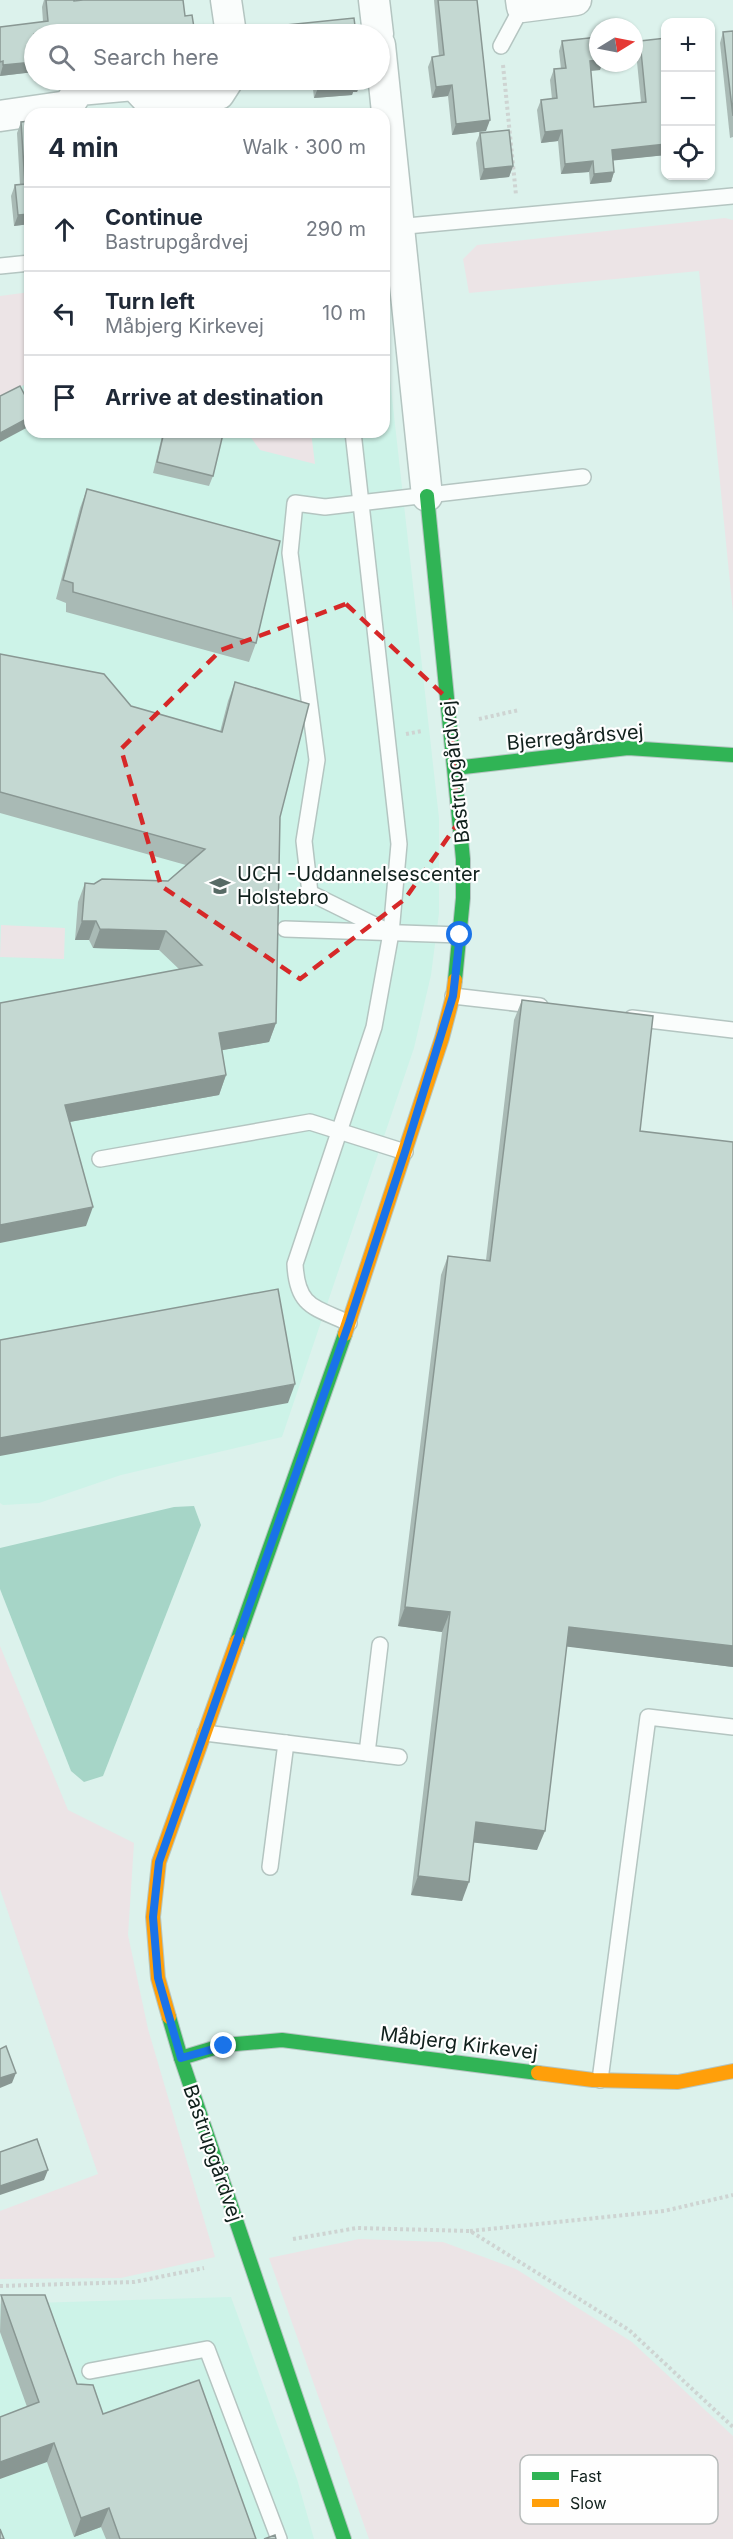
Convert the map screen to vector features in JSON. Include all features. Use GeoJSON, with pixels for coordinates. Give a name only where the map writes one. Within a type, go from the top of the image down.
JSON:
{"type":"FeatureCollection","features":[{"type":"Feature","properties":{"kind":"street"},"geometry":{"type":"LineString","coordinates":[[226,0],[230,24]]}},
{"type":"Feature","properties":{"kind":"street"},"geometry":{"type":"LineString","coordinates":[[374,0],[377,24]]}},
{"type":"Feature","properties":{"kind":"street"},"geometry":{"type":"LineString","coordinates":[[522,3],[576,0]]}},
{"type":"Feature","properties":{"kind":"street"},"geometry":{"type":"LineString","coordinates":[[54,108],[68,106],[79,90]]}},
{"type":"Feature","properties":{"kind":"street"},"geometry":{"type":"LineString","coordinates":[[139,90],[149,101],[219,94],[222,90]]}},
{"type":"Feature","properties":{"kind":"street","name":"Bastrupgårdvej"},"geometry":{"type":"LineString","coordinates":[[383,90],[384,108]]}},
{"type":"Feature","properties":{"kind":"street"},"geometry":{"type":"LineString","coordinates":[[0,116],[24,112]]}},
{"type":"Feature","properties":{"kind":"street","name":"Bastrupgårdvej"},"geometry":{"type":"LineString","coordinates":[[344,2539],[181,2058],[158,1978],[153,1917],[159,1862],[349,1323],[453,996],[460,935],[463,860],[456,768],[427,496],[390,196]]}},
{"type":"Feature","properties":{"kind":"street","name":"Bjerregårdsvej"},"geometry":{"type":"LineString","coordinates":[[456,768],[628,748],[733,755]]}},
{"type":"Feature","properties":{"kind":"street","name":"Måbjerg Kirkevej"},"geometry":{"type":"LineString","coordinates":[[181,2058],[224,2046],[282,2040],[600,2080],[678,2082],[733,2071]]}},
{"type":"Feature","properties":{"kind":"lane"},"geometry":{"type":"LineString","coordinates":[[501,46],[522,3]]}},
{"type":"Feature","properties":{"kind":"lane"},"geometry":{"type":"LineString","coordinates":[[392,226],[733,196]]}},
{"type":"Feature","properties":{"kind":"lane"},"geometry":{"type":"LineString","coordinates":[[0,266],[24,264]]}},
{"type":"Feature","properties":{"kind":"lane"},"geometry":{"type":"LineString","coordinates":[[349,1323],[312,1306],[301,1296],[296,1280],[295,1264],[374,1027],[391,933],[399,844],[354,438]]}},
{"type":"Feature","properties":{"kind":"lane"},"geometry":{"type":"LineString","coordinates":[[391,933],[310,893],[304,842],[317,760],[290,553],[295,503],[325,507],[583,477]]}},
{"type":"Feature","properties":{"kind":"lane"},"geometry":{"type":"LineString","coordinates":[[285,929],[460,935]]}},
{"type":"Feature","properties":{"kind":"lane"},"geometry":{"type":"LineString","coordinates":[[453,996],[559,1008]]}},
{"type":"Feature","properties":{"kind":"lane"},"geometry":{"type":"LineString","coordinates":[[617,1016],[733,1030]]}},
{"type":"Feature","properties":{"kind":"lane"},"geometry":{"type":"LineString","coordinates":[[100,1159],[310,1122],[340,1129],[405,1152]]}},
{"type":"Feature","properties":{"kind":"lane"},"geometry":{"type":"LineString","coordinates":[[367,1754],[381,1645]]}},
{"type":"Feature","properties":{"kind":"lane"},"geometry":{"type":"LineString","coordinates":[[600,2080],[648,1717],[733,1727]]}},
{"type":"Feature","properties":{"kind":"lane"},"geometry":{"type":"LineString","coordinates":[[205,1733],[399,1757]]}},
{"type":"Feature","properties":{"kind":"lane"},"geometry":{"type":"LineString","coordinates":[[270,1867],[286,1743]]}},
{"type":"Feature","properties":{"kind":"lane"},"geometry":{"type":"LineString","coordinates":[[90,2371],[207,2349],[279,2539]]}},
{"type":"Feature","properties":{"kind":"path"},"geometry":{"type":"LineString","coordinates":[[501,46],[518,216]]}},
{"type":"Feature","properties":{"kind":"path"},"geometry":{"type":"LineString","coordinates":[[293,2239],[357,2228],[470,2232],[664,2211],[733,2195]]}},
{"type":"Feature","properties":{"kind":"path"},"geometry":{"type":"LineString","coordinates":[[470,2232],[629,2330],[733,2427]]}},
{"type":"Feature","properties":{"kind":"path"},"geometry":{"type":"LineString","coordinates":[[0,2286],[134,2282],[204,2268]]}},
{"type":"Feature","properties":{"kind":"highlighted area"},"geometry":{"type":"Polygon","coordinates":[[[346,604],[449,700],[458,823],[405,899],[300,979],[161,886],[121,749],[221,650],[346,604]]]}},
{"type":"Feature","properties":{"kind":"shaded area"},"geometry":{"type":"Polygon","coordinates":[[[725,218],[733,220],[733,613],[699,271],[469,293],[463,259],[477,245],[725,218]]]}},
{"type":"Feature","properties":{"kind":"shaded area"},"geometry":{"type":"Polygon","coordinates":[[[24,293],[24,385],[0,397],[0,296],[24,293]]]}},
{"type":"Feature","properties":{"kind":"shaded area","name":"UCH -Uddannelsescenter Holstebro"},"geometry":{"type":"Polygon","coordinates":[[[24,310],[24,438],[390,438],[390,380],[439,818],[439,913],[431,975],[414,1048],[282,1437],[121,1475],[39,1503],[3,1505],[0,1503],[0,313],[24,310]]]}},
{"type":"Feature","properties":{"kind":"shaded area"},"geometry":{"type":"Polygon","coordinates":[[[251,438],[312,438],[315,464],[260,450],[251,438]]]}},
{"type":"Feature","properties":{"kind":"shaded area"},"geometry":{"type":"Polygon","coordinates":[[[1,925],[65,928],[64,959],[0,957],[1,925]]]}},
{"type":"Feature","properties":{"kind":"shaded area"},"geometry":{"type":"Polygon","coordinates":[[[194,1506],[201,1525],[103,1776],[84,1782],[71,1771],[0,1589],[0,1548],[174,1507],[194,1506]]]}},
{"type":"Feature","properties":{"kind":"shaded area"},"geometry":{"type":"Polygon","coordinates":[[[0,1646],[68,1810],[134,1843],[128,1935],[148,2029],[215,2257],[121,2278],[0,2279],[0,2211],[98,2174],[0,1889],[0,1646]]]}},
{"type":"Feature","properties":{"kind":"shaded area"},"geometry":{"type":"Polygon","coordinates":[[[359,2239],[443,2242],[516,2269],[632,2342],[733,2436],[733,2539],[369,2539],[269,2258],[359,2239]]]}},
{"type":"Feature","properties":{"kind":"shaded area"},"geometry":{"type":"Polygon","coordinates":[[[231,2297],[297,2479],[314,2539],[0,2539],[0,2304],[231,2297]]]}},
{"type":"Feature","properties":{"kind":"building"},"geometry":{"type":"Polygon","coordinates":[[[46,0],[183,0],[185,16],[192,15],[193,24],[24,24],[48,21],[46,0]]]}},
{"type":"Feature","properties":{"kind":"building"},"geometry":{"type":"Polygon","coordinates":[[[438,0],[477,0],[490,120],[456,124],[452,85],[436,87],[432,57],[444,55],[438,0]]]}},
{"type":"Feature","properties":{"kind":"building"},"geometry":{"type":"Polygon","coordinates":[[[354,18],[355,24],[296,24],[354,18]]]}},
{"type":"Feature","properties":{"kind":"building"},"geometry":{"type":"Polygon","coordinates":[[[24,24],[24,63],[3,65],[3,61],[0,62],[0,27],[24,24]]]}},
{"type":"Feature","properties":{"kind":"building"},"geometry":{"type":"Polygon","coordinates":[[[733,31],[733,116],[723,32],[733,31]]]}},
{"type":"Feature","properties":{"kind":"building"},"geometry":{"type":"Polygon","coordinates":[[[589,38],[589,72],[591,72],[594,107],[646,102],[643,41],[661,39],[661,145],[612,150],[614,172],[594,174],[593,161],[565,164],[562,130],[545,132],[541,100],[557,98],[554,69],[566,68],[562,41],[589,38]]]}},
{"type":"Feature","properties":{"kind":"building"},"geometry":{"type":"Polygon","coordinates":[[[21,122],[24,122],[24,168],[21,122]]]}},
{"type":"Feature","properties":{"kind":"building"},"geometry":{"type":"Polygon","coordinates":[[[509,130],[513,166],[484,169],[480,133],[509,130]]]}},
{"type":"Feature","properties":{"kind":"building"},"geometry":{"type":"Polygon","coordinates":[[[24,184],[24,214],[18,215],[15,185],[24,184]]]}},
{"type":"Feature","properties":{"kind":"building"},"geometry":{"type":"Polygon","coordinates":[[[20,386],[24,394],[24,420],[0,433],[0,396],[20,386]]]}},
{"type":"Feature","properties":{"kind":"building"},"geometry":{"type":"Polygon","coordinates":[[[163,438],[222,438],[213,476],[157,462],[163,438]]]}},
{"type":"Feature","properties":{"kind":"building"},"geometry":{"type":"Polygon","coordinates":[[[87,489],[280,541],[256,643],[73,592],[73,583],[63,580],[87,489]]]}},
{"type":"Feature","properties":{"kind":"building"},"geometry":{"type":"Polygon","coordinates":[[[0,654],[104,674],[131,706],[222,732],[235,682],[309,704],[280,817],[276,1023],[219,1033],[226,1075],[65,1105],[93,1207],[0,1225],[0,1003],[202,965],[166,931],[100,929],[96,921],[82,921],[85,883],[94,884],[102,879],[168,881],[205,849],[0,792],[0,654]]]}},
{"type":"Feature","properties":{"kind":"building"},"geometry":{"type":"Polygon","coordinates":[[[522,1000],[653,1016],[640,1131],[733,1142],[733,1646],[569,1627],[545,1831],[476,1822],[469,1882],[418,1876],[450,1612],[405,1607],[448,1256],[490,1261],[522,1000]]]}},
{"type":"Feature","properties":{"kind":"building"},"geometry":{"type":"Polygon","coordinates":[[[278,1289],[295,1384],[0,1438],[0,1340],[278,1289]]]}},
{"type":"Feature","properties":{"kind":"building"},"geometry":{"type":"Polygon","coordinates":[[[6,2046],[16,2073],[0,2078],[0,2049],[6,2046]]]}},
{"type":"Feature","properties":{"kind":"building"},"geometry":{"type":"Polygon","coordinates":[[[37,2139],[48,2170],[0,2186],[0,2152],[37,2139]]]}},
{"type":"Feature","properties":{"kind":"building"},"geometry":{"type":"Polygon","coordinates":[[[1,2295],[45,2295],[77,2384],[93,2385],[103,2414],[199,2380],[256,2539],[120,2539],[109,2508],[81,2518],[54,2443],[0,2462],[0,2417],[39,2402],[1,2295]]]}},
{"type":"Feature","properties":{"kind":"building"},"geometry":{"type":"Polygon","coordinates":[[[275,2535],[276,2539],[264,2539],[275,2535]]]}},
{"type":"Feature","properties":{"kind":"traffic: fast"},"geometry":{"type":"LineString","coordinates":[[427,496],[463,859],[463,898],[455,980]]}},
{"type":"Feature","properties":{"kind":"traffic: fast"},"geometry":{"type":"LineString","coordinates":[[455,768],[628,748],[733,755]]}},
{"type":"Feature","properties":{"kind":"traffic: fast"},"geometry":{"type":"LineString","coordinates":[[237,1641],[345,1334]]}},
{"type":"Feature","properties":{"kind":"traffic: fast"},"geometry":{"type":"LineString","coordinates":[[169,2017],[344,2539]]}},
{"type":"Feature","properties":{"kind":"traffic: fast"},"geometry":{"type":"LineString","coordinates":[[181,2058],[224,2045],[282,2040],[538,2073]]}},
{"type":"Feature","properties":{"kind":"traffic: slow"},"geometry":{"type":"LineString","coordinates":[[345,1334],[442,1038],[455,980]]}},
{"type":"Feature","properties":{"kind":"traffic: slow"},"geometry":{"type":"LineString","coordinates":[[169,2017],[158,1978],[153,1917],[159,1862],[237,1641]]}},
{"type":"Feature","properties":{"kind":"traffic: slow"},"geometry":{"type":"LineString","coordinates":[[538,2073],[593,2080],[678,2082],[733,2071]]}},
{"type":"Feature","properties":{"kind":"place","name":"UCH -Uddannelsescenter Holstebro"},"geometry":{"type":"Point","coordinates":[220,886]}},
{"type":"Feature","properties":{"kind":"route"},"geometry":{"type":"LineString","coordinates":[[224,2046],[181,2058],[158,1978],[153,1917],[159,1862],[349,1323],[405,1152],[453,996],[460,935]]}}]}
